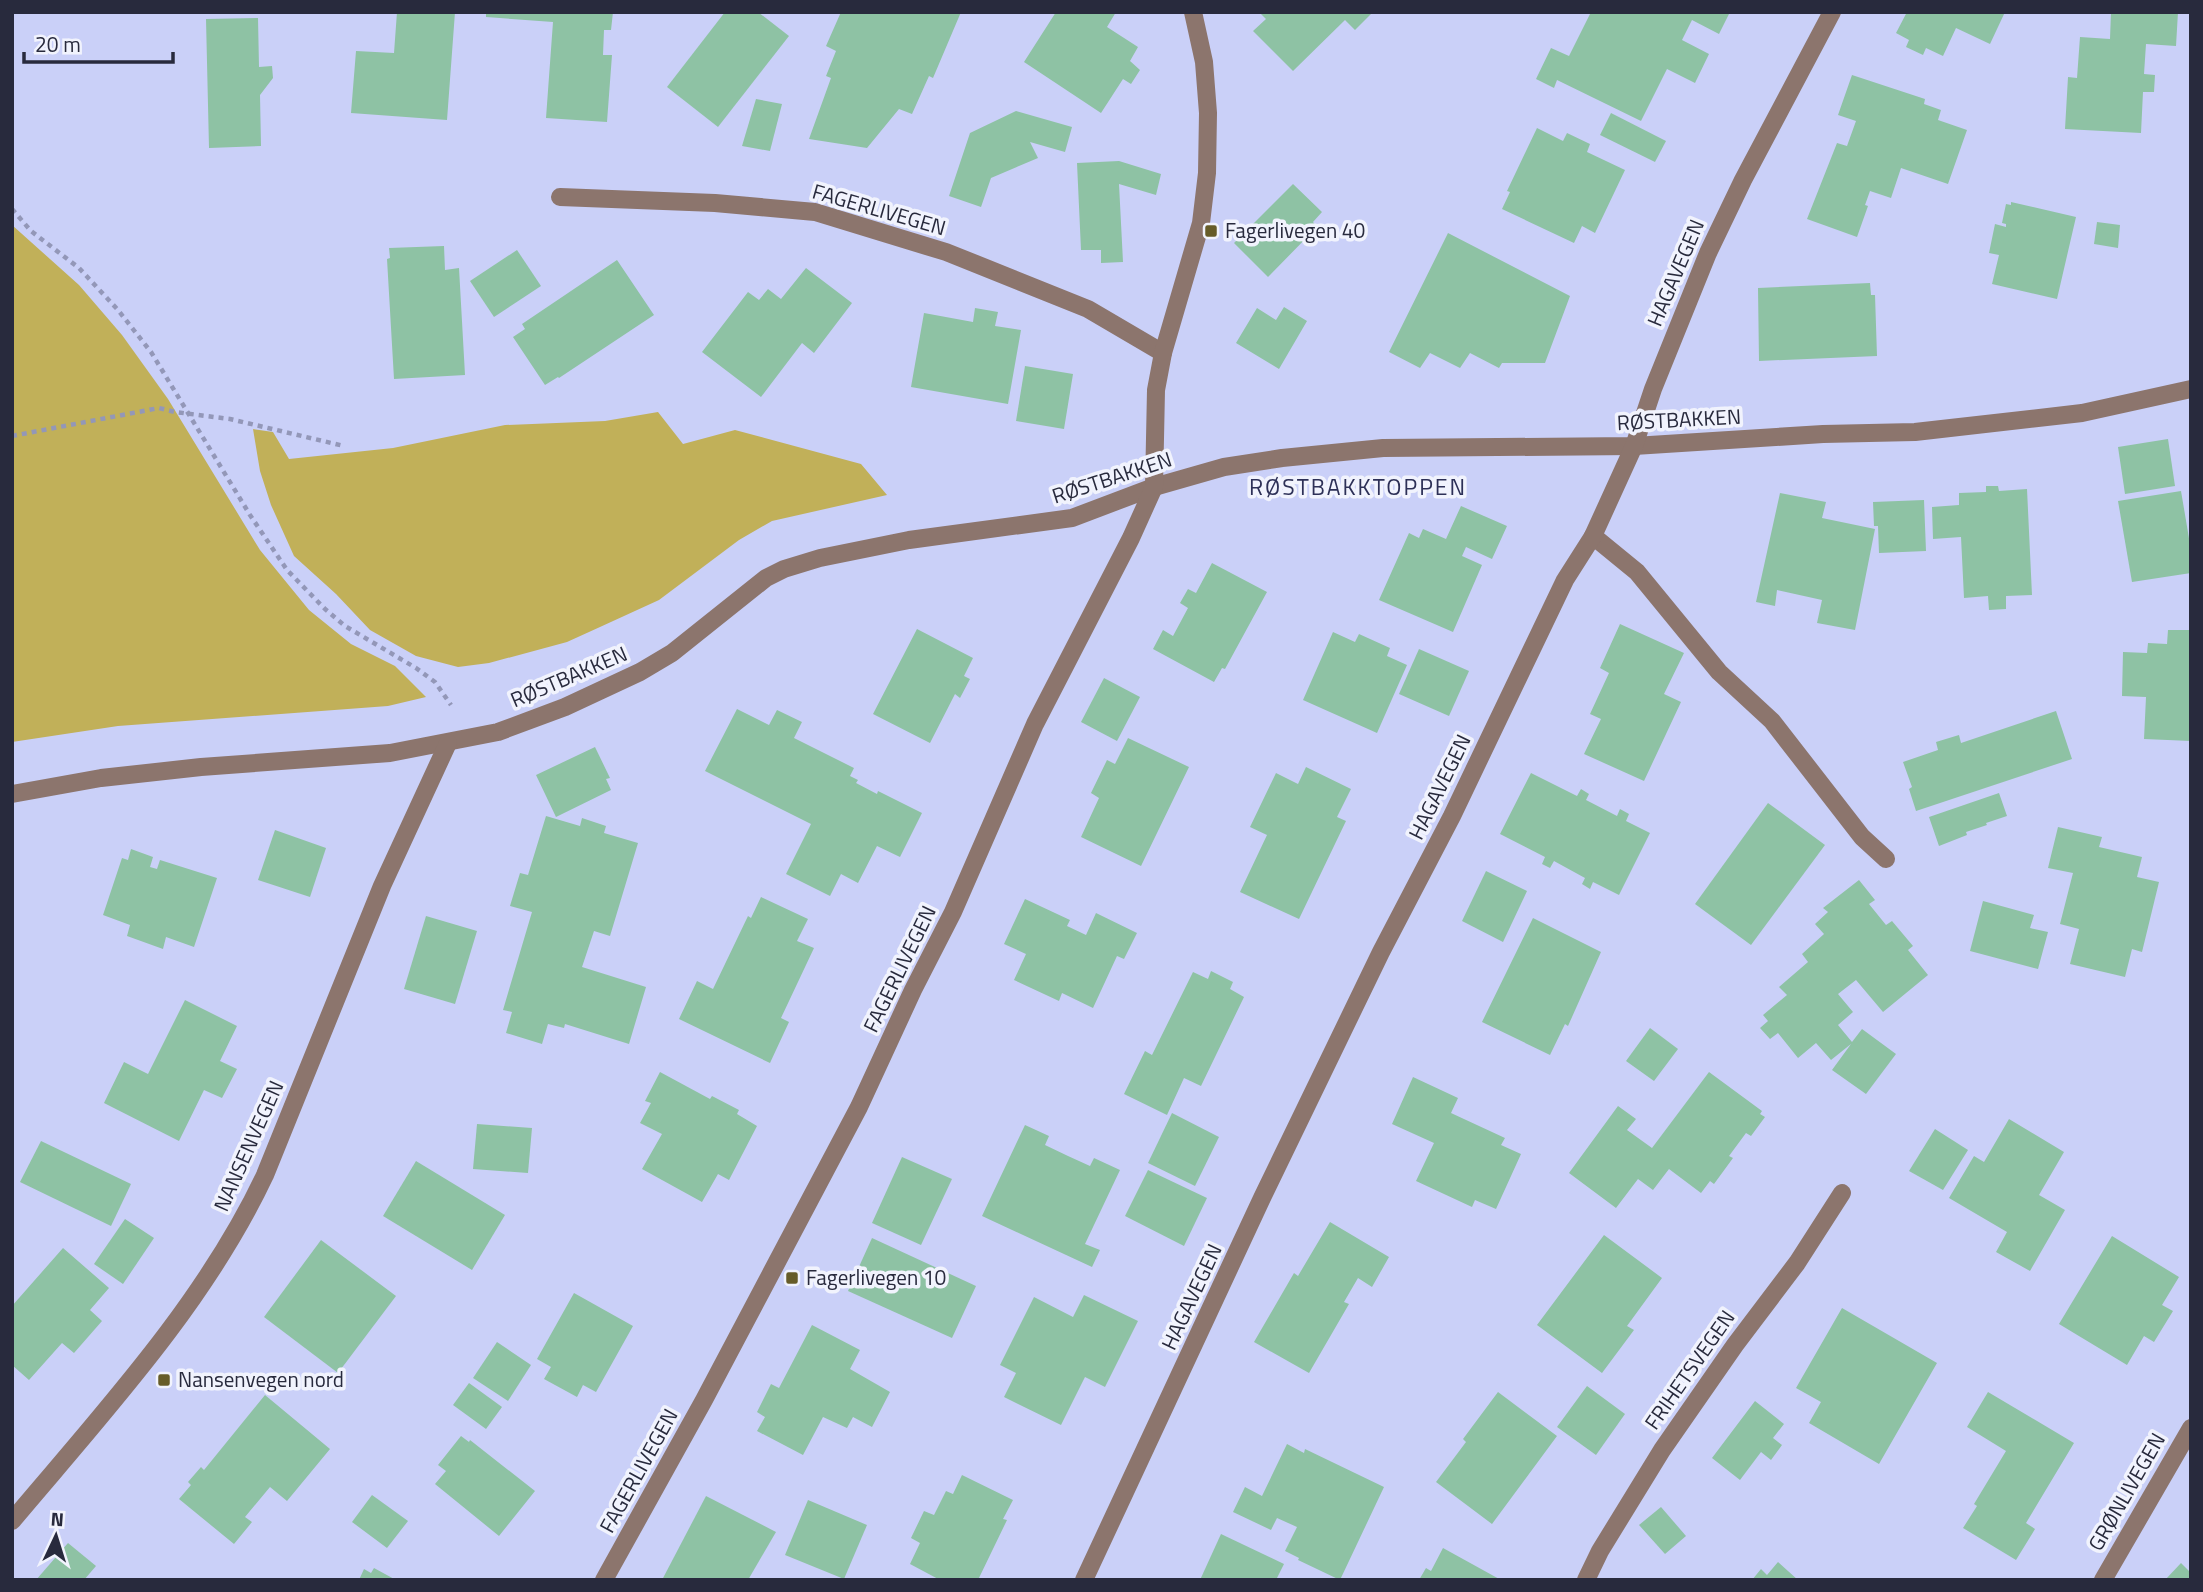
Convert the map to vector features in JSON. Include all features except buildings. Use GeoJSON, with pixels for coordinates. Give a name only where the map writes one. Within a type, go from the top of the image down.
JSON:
{"type":"FeatureCollection","features":[{"type":"Feature","properties":{"kind":"street","name":"FAGERLIVEGEN"},"geometry":{"type":"LineString","coordinates":[[604,1580],[704,1400],[859,1107],[913,990],[953,912],[1035,724],[1131,538],[1154,486],[1156,390],[1163,353],[1201,223],[1207,173],[1209,123],[1204,62],[1193,12]]}},
{"type":"Feature","properties":{"kind":"street","name":"HAGAVEGEN"},"geometry":{"type":"LineString","coordinates":[[1084,1580],[1262,1198],[1381,952],[1452,816],[1565,580],[1593,536],[1634,446],[1653,389],[1708,253],[1743,180],[1832,12]]}},
{"type":"Feature","properties":{"kind":"street","name":"FAGERLIVEGEN"},"geometry":{"type":"LineString","coordinates":[[560,197],[715,203],[814,212],[946,252],[1088,309],[1163,353]]}},
{"type":"Feature","properties":{"kind":"street","name":"RØSTBAKKEN"},"geometry":{"type":"LineString","coordinates":[[12,794],[100,778],[201,767],[390,753],[498,732],[565,706],[640,672],[672,653],[766,578],[799,563],[909,540],[1073,518],[1154,486],[1224,467],[1384,448],[1634,446],[1965,428],[2082,413],[2191,389]]}},
{"type":"Feature","properties":{"kind":"street"},"geometry":{"type":"LineString","coordinates":[[1593,536],[1637,572],[1719,672],[1772,721],[1862,837],[1886,859]]}},
{"type":"Feature","properties":{"kind":"street","name":"NANSENVEGEN"},"geometry":{"type":"LineString","coordinates":[[12,1521],[147,1361],[247,1213],[265,1175],[382,886],[448,743]]}},
{"type":"Feature","properties":{"kind":"street","name":"FRIHETSVEGEN"},"geometry":{"type":"LineString","coordinates":[[1586,1580],[1600,1551],[1662,1450],[1735,1345],[1797,1264],[1842,1193]]}},
{"type":"Feature","properties":{"kind":"street","name":"GRØNLIVEGEN"},"geometry":{"type":"LineString","coordinates":[[2103,1580],[2191,1428]]}},
{"type":"Feature","properties":{"kind":"path"},"geometry":{"type":"LineString","coordinates":[[12,209],[31,231],[79,268],[152,352],[250,515],[287,570],[345,626],[435,682],[451,705]]}},
{"type":"Feature","properties":{"kind":"path"},"geometry":{"type":"LineString","coordinates":[[12,436],[159,408],[230,419],[344,446]]}},
{"type":"Feature","properties":{"kind":"shaded area"},"geometry":{"type":"Polygon","coordinates":[[[12,225],[79,285],[122,335],[168,399],[260,550],[309,610],[351,644],[395,666],[426,697],[388,706],[118,726],[12,742],[12,225]]]}},
{"type":"Feature","properties":{"kind":"shaded area"},"geometry":{"type":"Polygon","coordinates":[[[658,412],[683,444],[735,430],[861,464],[887,495],[772,521],[739,540],[659,600],[567,642],[489,663],[458,667],[416,656],[370,630],[294,556],[271,505],[260,471],[253,429],[273,432],[289,459],[393,448],[505,425],[605,421],[658,412]]]}},
{"type":"Feature","properties":{"kind":"place","name":"Fagerlivegen 40"},"geometry":{"type":"Point","coordinates":[1211,231]}},
{"type":"Feature","properties":{"kind":"place","name":"Fagerlivegen 10"},"geometry":{"type":"Point","coordinates":[792,1278]}},
{"type":"Feature","properties":{"kind":"place","name":"Nansenvegen nord"},"geometry":{"type":"Point","coordinates":[164,1380]}},
{"type":"Feature","properties":{"kind":"district","name":"RØSTBAKKTOPPEN"},"geometry":{"type":"Point","coordinates":[1358,487]}}]}
